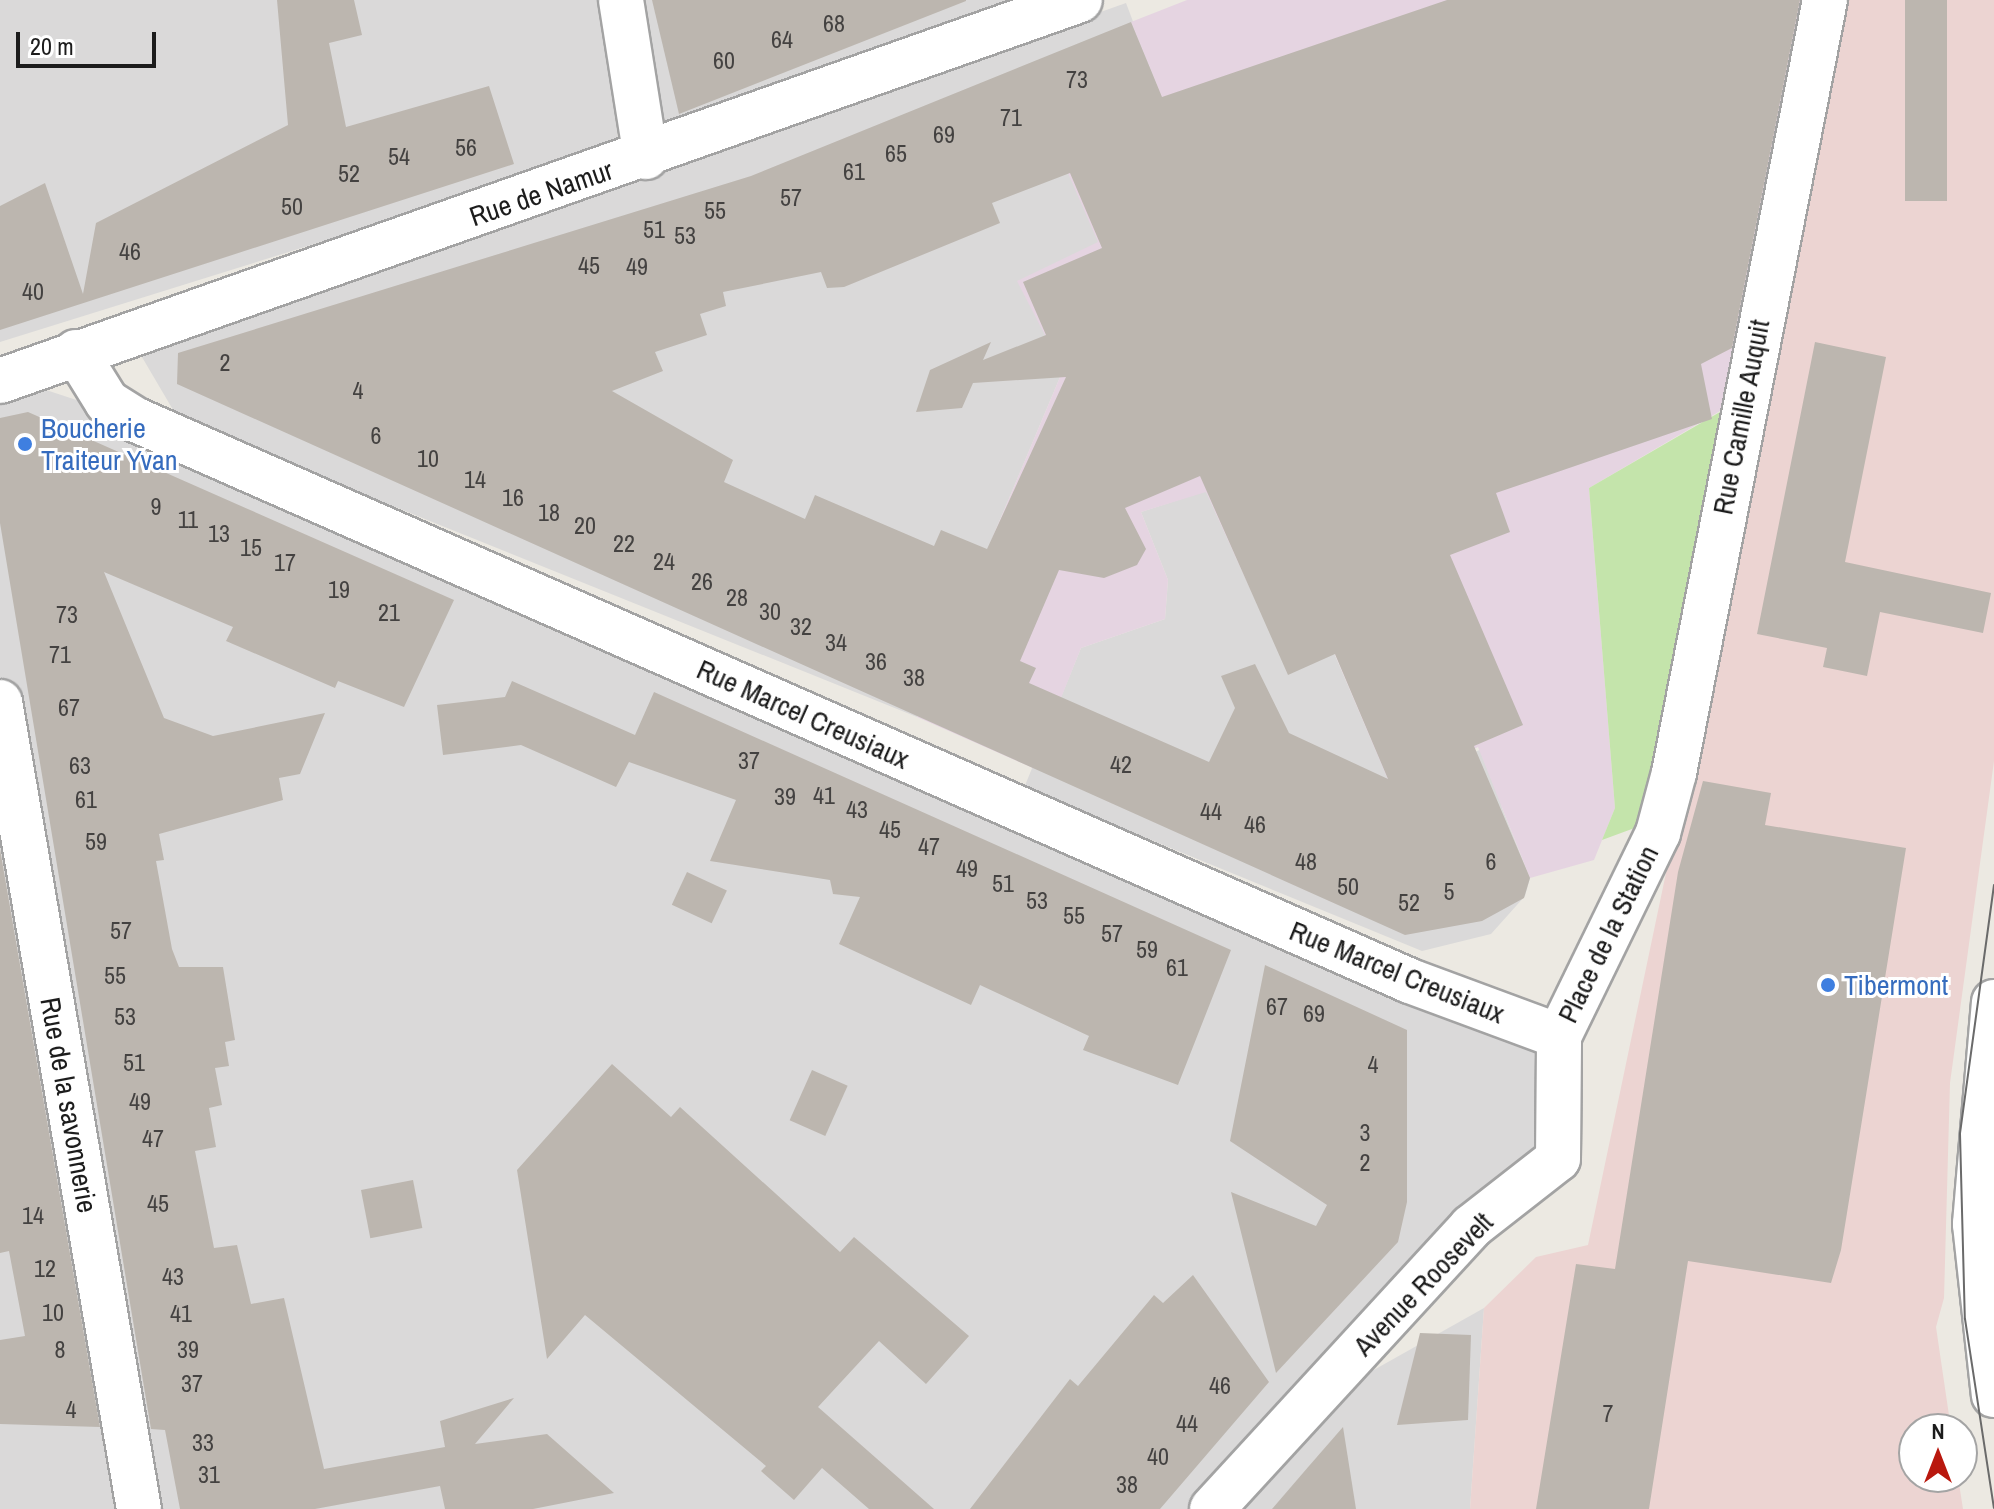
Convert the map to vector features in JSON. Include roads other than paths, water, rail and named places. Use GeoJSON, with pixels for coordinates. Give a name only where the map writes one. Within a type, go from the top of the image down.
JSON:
{"type":"FeatureCollection","features":[{"type":"Feature","properties":{"kind":"street"},"geometry":{"type":"LineString","coordinates":[[621,0],[646,157]]}},
{"type":"Feature","properties":{"kind":"street","name":"Rue de Namur"},"geometry":{"type":"LineString","coordinates":[[0,381],[76,352],[646,157],[1080,0]]}},
{"type":"Feature","properties":{"kind":"street","name":"Rue Camille Auquit"},"geometry":{"type":"LineString","coordinates":[[1658,833],[1825,0]]}},
{"type":"Feature","properties":{"kind":"street","name":"Rue Marcel Creusiaux"},"geometry":{"type":"LineString","coordinates":[[76,352],[107,402],[134,419],[1410,981],[1559,1036]]}},
{"type":"Feature","properties":{"kind":"street","name":"Rue de la savonnerie"},"geometry":{"type":"LineString","coordinates":[[0,702],[139,1509]]}},
{"type":"Feature","properties":{"kind":"street","name":"Place de la Station"},"geometry":{"type":"LineString","coordinates":[[1559,1036],[1658,833]]}},
{"type":"Feature","properties":{"kind":"street"},"geometry":{"type":"LineString","coordinates":[[1994,1002],[1975,1224],[1994,1395]]}},
{"type":"Feature","properties":{"kind":"street","name":"Avenue Roosevelt"},"geometry":{"type":"LineString","coordinates":[[1212,1509],[1471,1227],[1558,1159],[1559,1036]]}},
{"type":"Feature","properties":{"kind":"tram line"},"geometry":{"type":"LineString","coordinates":[[1994,885],[1960,1134],[1965,1319],[1994,1508]]}},
{"type":"Feature","properties":{"kind":"place","name":"Boucherie Traiteur Yvan"},"geometry":{"type":"Point","coordinates":[25,444]}},
{"type":"Feature","properties":{"kind":"place","name":"Tibermont"},"geometry":{"type":"Point","coordinates":[1828,985]}}]}
